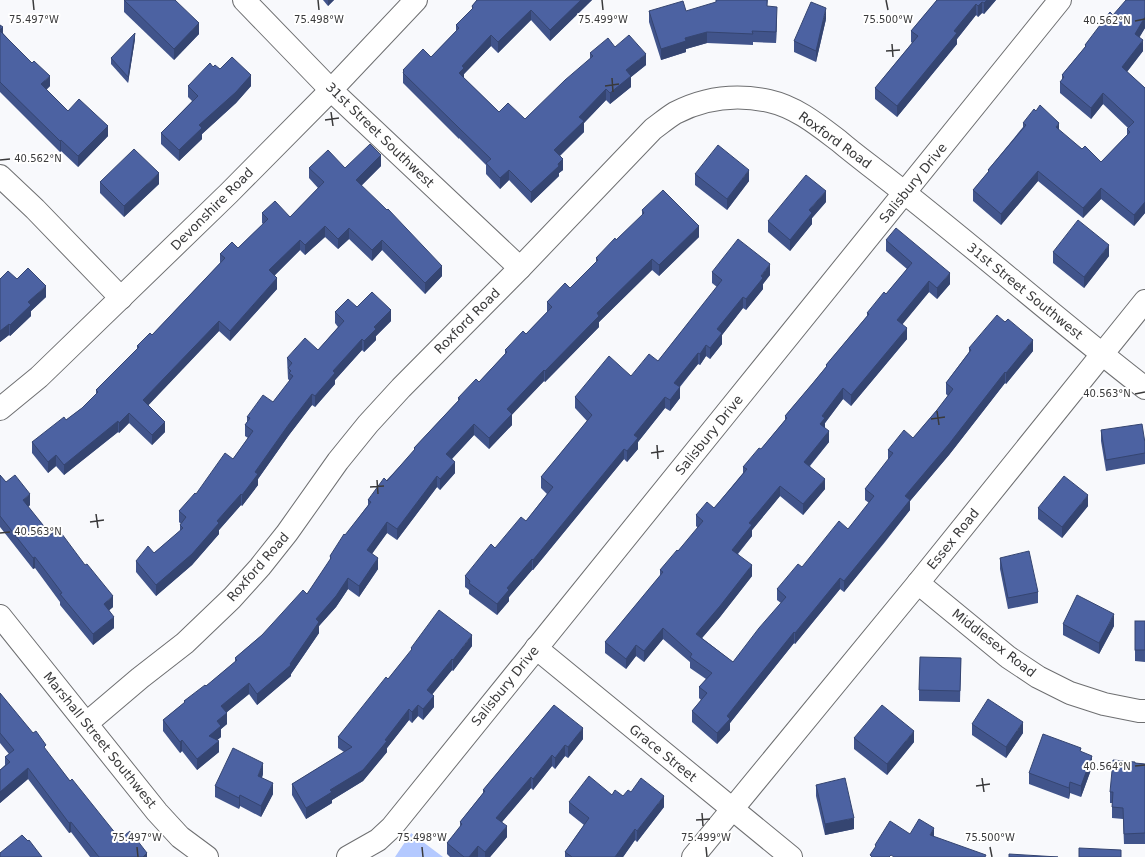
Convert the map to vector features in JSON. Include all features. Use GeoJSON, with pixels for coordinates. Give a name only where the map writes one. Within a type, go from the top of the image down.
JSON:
{"type":"FeatureCollection","features":[{"type":"Feature","properties":{"kind":"street","name":"31st Street Southwest"},"geometry":{"type":"LineString","coordinates":[[244,0],[332,90],[520,268]]}},
{"type":"Feature","properties":{"kind":"street","name":"Devonshire Road"},"geometry":{"type":"LineString","coordinates":[[0,409],[39,377],[224,199],[332,90],[416,0]]}},
{"type":"Feature","properties":{"kind":"street","name":"Salisbury Drive"},"geometry":{"type":"LineString","coordinates":[[348,857],[378,840],[392,827],[1060,0]]}},
{"type":"Feature","properties":{"kind":"street","name":"Roxford Road"},"geometry":{"type":"LineString","coordinates":[[86,723],[185,643],[232,598],[260,567],[287,533],[338,461],[368,424],[401,388],[520,268],[653,129],[675,114],[699,103],[720,98],[747,98],[770,101],[791,109],[815,122],[905,193]]}},
{"type":"Feature","properties":{"kind":"street"},"geometry":{"type":"LineString","coordinates":[[0,176],[35,209],[121,298]]}},
{"type":"Feature","properties":{"kind":"street","name":"31st Street Southwest"},"geometry":{"type":"LineString","coordinates":[[905,193],[1145,388]]}},
{"type":"Feature","properties":{"kind":"street","name":"Essex Road"},"geometry":{"type":"LineString","coordinates":[[693,857],[918,583],[1145,301]]}},
{"type":"Feature","properties":{"kind":"street","name":"Middlesex Road"},"geometry":{"type":"LineString","coordinates":[[918,583],[1008,657],[1038,677],[1070,693],[1104,704],[1145,711]]}},
{"type":"Feature","properties":{"kind":"street","name":"Marshall Street Southwest"},"geometry":{"type":"LineString","coordinates":[[0,616],[157,812],[180,837],[207,857]]}},
{"type":"Feature","properties":{"kind":"street","name":"Grace Street"},"geometry":{"type":"LineString","coordinates":[[536,648],[791,857]]}},
{"type":"Feature","properties":{"kind":"shaded area"},"geometry":{"type":"Polygon","coordinates":[[[411,833],[443,857],[395,857],[411,833]]]}},
{"type":"Feature","properties":{"kind":"building"},"geometry":{"type":"Polygon","coordinates":[[[124,0],[175,0],[199,23],[174,49],[124,0]]]}},
{"type":"Feature","properties":{"kind":"building"},"geometry":{"type":"Polygon","coordinates":[[[477,0],[581,0],[550,30],[531,10],[498,42],[491,35],[462,66],[464,68],[459,73],[499,112],[508,103],[525,119],[565,80],[593,56],[590,53],[608,38],[615,47],[629,35],[646,54],[626,70],[631,76],[610,93],[606,89],[579,117],[584,121],[554,150],[563,159],[558,164],[559,166],[531,192],[509,170],[500,178],[486,163],[491,159],[403,73],[403,70],[423,49],[431,57],[459,28],[456,25],[473,8],[472,6],[477,0]]]}},
{"type":"Feature","properties":{"kind":"building"},"geometry":{"type":"Polygon","coordinates":[[[716,0],[767,0],[767,6],[777,7],[776,32],[752,31],[753,34],[707,32],[685,38],[686,41],[661,49],[649,11],[683,1],[686,11],[716,2],[716,0]]]}},
{"type":"Feature","properties":{"kind":"building"},"geometry":{"type":"Polygon","coordinates":[[[937,0],[987,0],[978,6],[976,4],[954,31],[957,33],[897,106],[875,88],[918,36],[911,31],[937,0]]]}},
{"type":"Feature","properties":{"kind":"building"},"geometry":{"type":"Polygon","coordinates":[[[1126,0],[1145,0],[1145,17],[1135,34],[1143,40],[1122,67],[1145,88],[1145,202],[1134,215],[1101,188],[1083,208],[1038,171],[1001,214],[973,190],[1026,125],[1023,123],[1034,109],[1036,111],[1040,105],[1059,123],[1056,127],[1082,149],[1085,146],[1101,162],[1130,132],[1127,129],[1134,122],[1103,93],[1091,108],[1060,82],[1064,77],[1062,75],[1086,46],[1085,45],[1110,12],[1113,15],[1126,0]]]}},
{"type":"Feature","properties":{"kind":"building"},"geometry":{"type":"Polygon","coordinates":[[[811,2],[826,8],[816,51],[794,41],[811,2]]]}},
{"type":"Feature","properties":{"kind":"building"},"geometry":{"type":"Polygon","coordinates":[[[0,31],[32,63],[34,61],[50,76],[41,84],[68,111],[79,99],[108,126],[78,156],[61,140],[60,141],[0,82],[0,31]]]}},
{"type":"Feature","properties":{"kind":"building"},"geometry":{"type":"Polygon","coordinates":[[[135,33],[128,77],[111,58],[135,33]]]}},
{"type":"Feature","properties":{"kind":"building"},"geometry":{"type":"Polygon","coordinates":[[[232,57],[251,75],[236,92],[199,125],[202,128],[179,150],[161,133],[198,96],[188,86],[210,63],[213,67],[215,65],[220,69],[232,57]]]}},
{"type":"Feature","properties":{"kind":"building"},"geometry":{"type":"Polygon","coordinates":[[[370,144],[381,155],[356,180],[387,210],[388,209],[442,266],[425,283],[382,240],[372,250],[349,228],[338,239],[325,226],[305,245],[300,240],[269,270],[277,278],[230,331],[219,321],[143,400],[165,422],[152,435],[129,413],[119,423],[118,421],[64,465],[56,455],[48,462],[32,442],[64,417],[66,420],[82,408],[98,392],[96,390],[139,347],[137,346],[150,333],[152,335],[225,258],[220,254],[232,242],[238,248],[268,219],[262,213],[275,201],[290,217],[324,182],[309,168],[328,150],[345,168],[370,144]]]}},
{"type":"Feature","properties":{"kind":"building"},"geometry":{"type":"Polygon","coordinates":[[[718,145],[749,170],[727,199],[695,174],[718,145]]]}},
{"type":"Feature","properties":{"kind":"building"},"geometry":{"type":"Polygon","coordinates":[[[134,149],[159,173],[124,206],[100,182],[134,149]]]}},
{"type":"Feature","properties":{"kind":"building"},"geometry":{"type":"Polygon","coordinates":[[[806,175],[826,191],[809,210],[812,213],[790,240],[768,221],[806,175]]]}},
{"type":"Feature","properties":{"kind":"building"},"geometry":{"type":"Polygon","coordinates":[[[663,190],[699,226],[659,265],[652,259],[597,313],[599,316],[507,409],[512,414],[489,438],[474,424],[446,454],[455,462],[440,479],[437,476],[397,529],[387,522],[367,550],[378,558],[359,586],[348,578],[336,596],[316,619],[319,622],[290,664],[291,665],[257,694],[249,683],[221,706],[227,713],[217,721],[221,726],[209,736],[219,741],[197,759],[182,740],[180,742],[163,720],[185,702],[184,701],[205,685],[206,686],[237,660],[235,658],[262,635],[303,590],[307,594],[331,558],[330,556],[344,534],[345,535],[371,502],[368,500],[384,478],[387,481],[415,449],[414,448],[460,399],[458,398],[476,379],[479,382],[507,352],[505,350],[523,331],[526,334],[552,307],[547,302],[565,283],[570,288],[598,260],[596,258],[615,238],[616,240],[644,213],[642,210],[663,190]]]}},
{"type":"Feature","properties":{"kind":"building"},"geometry":{"type":"Polygon","coordinates":[[[1078,220],[1109,245],[1084,277],[1053,252],[1078,220]]]}},
{"type":"Feature","properties":{"kind":"building"},"geometry":{"type":"Polygon","coordinates":[[[896,228],[950,273],[937,288],[929,281],[897,320],[907,328],[851,395],[843,388],[822,416],[825,418],[820,424],[829,431],[804,462],[825,479],[803,504],[780,486],[749,523],[752,525],[732,550],[752,565],[696,634],[733,662],[759,628],[786,597],[777,589],[798,564],[802,567],[839,521],[848,529],[874,496],[865,489],[893,453],[888,450],[904,430],[913,438],[937,410],[953,389],[946,383],[971,350],[969,348],[997,315],[1005,322],[1008,319],[1033,340],[1006,373],[1005,372],[949,444],[905,496],[910,500],[844,581],[840,578],[795,633],[794,632],[727,716],[730,719],[717,733],[692,711],[707,693],[699,687],[712,673],[690,657],[692,654],[663,628],[644,651],[636,645],[626,659],[605,642],[663,572],[660,570],[703,521],[696,515],[707,502],[714,508],[732,487],[747,469],[743,467],[759,448],[761,449],[787,418],[785,416],[869,314],[867,313],[884,292],[886,294],[912,263],[886,240],[896,228]]]}},
{"type":"Feature","properties":{"kind":"building"},"geometry":{"type":"Polygon","coordinates":[[[738,239],[770,264],[761,276],[763,278],[746,299],[743,297],[717,329],[722,333],[710,348],[706,345],[700,354],[698,353],[674,383],[680,387],[670,400],[665,397],[634,435],[638,438],[627,451],[624,449],[533,560],[532,559],[507,588],[509,590],[497,604],[469,583],[470,581],[465,576],[491,544],[495,548],[521,517],[526,521],[553,487],[541,477],[592,415],[575,397],[609,356],[631,376],[649,354],[658,361],[722,280],[712,272],[738,239]]]}},
{"type":"Feature","properties":{"kind":"building"},"geometry":{"type":"Polygon","coordinates":[[[28,268],[46,286],[28,302],[31,305],[10,325],[9,324],[0,331],[0,279],[8,271],[17,279],[28,268]]]}},
{"type":"Feature","properties":{"kind":"building"},"geometry":{"type":"Polygon","coordinates":[[[372,292],[391,310],[374,327],[376,329],[364,341],[362,339],[333,371],[335,373],[315,396],[312,394],[255,472],[258,474],[242,495],[241,494],[217,521],[219,523],[192,554],[156,585],[136,561],[148,546],[154,553],[183,528],[180,525],[186,517],[179,511],[195,493],[196,494],[225,453],[233,459],[253,431],[245,425],[250,418],[247,417],[263,395],[273,402],[293,376],[289,373],[291,371],[288,368],[292,363],[287,358],[305,338],[318,350],[344,321],[335,312],[348,299],[357,307],[372,292]]]}},
{"type":"Feature","properties":{"kind":"building"},"geometry":{"type":"Polygon","coordinates":[[[1142,424],[1145,453],[1106,460],[1101,430],[1142,424]]]}},
{"type":"Feature","properties":{"kind":"building"},"geometry":{"type":"Polygon","coordinates":[[[0,475],[6,482],[15,475],[30,494],[23,500],[51,535],[56,526],[85,565],[87,564],[113,596],[104,604],[114,617],[93,634],[60,594],[62,593],[35,557],[33,558],[0,516],[0,475]]]}},
{"type":"Feature","properties":{"kind":"building"},"geometry":{"type":"Polygon","coordinates":[[[1064,476],[1088,495],[1062,527],[1038,508],[1064,476]]]}},
{"type":"Feature","properties":{"kind":"building"},"geometry":{"type":"Polygon","coordinates":[[[1029,551],[1038,592],[1008,598],[1000,558],[1029,551]]]}},
{"type":"Feature","properties":{"kind":"building"},"geometry":{"type":"Polygon","coordinates":[[[1077,595],[1114,614],[1099,643],[1063,624],[1077,595]]]}},
{"type":"Feature","properties":{"kind":"building"},"geometry":{"type":"Polygon","coordinates":[[[439,610],[472,635],[427,690],[434,696],[423,709],[418,705],[412,712],[409,709],[385,740],[387,741],[363,770],[330,790],[332,792],[306,808],[292,784],[352,747],[338,737],[386,677],[388,679],[412,649],[411,648],[439,610]]]}},
{"type":"Feature","properties":{"kind":"building"},"geometry":{"type":"Polygon","coordinates":[[[1135,621],[1145,621],[1145,650],[1135,650],[1135,621]]]}},
{"type":"Feature","properties":{"kind":"building"},"geometry":{"type":"Polygon","coordinates":[[[920,657],[961,658],[960,691],[919,690],[920,657]]]}},
{"type":"Feature","properties":{"kind":"building"},"geometry":{"type":"Polygon","coordinates":[[[0,693],[33,733],[36,731],[46,745],[44,747],[70,781],[72,779],[120,839],[130,831],[147,853],[143,857],[99,857],[71,822],[69,823],[28,768],[0,792],[0,770],[10,762],[5,757],[14,750],[0,733],[0,693]]]}},
{"type":"Feature","properties":{"kind":"building"},"geometry":{"type":"Polygon","coordinates":[[[988,699],[1023,722],[1006,747],[972,724],[988,699]]]}},
{"type":"Feature","properties":{"kind":"building"},"geometry":{"type":"Polygon","coordinates":[[[554,705],[583,728],[568,747],[565,745],[555,758],[552,755],[533,779],[531,777],[496,818],[507,826],[485,852],[478,846],[469,857],[464,857],[447,843],[462,824],[460,822],[485,791],[483,790],[554,705]]]}},
{"type":"Feature","properties":{"kind":"building"},"geometry":{"type":"Polygon","coordinates":[[[882,705],[914,731],[887,764],[854,738],[882,705]]]}},
{"type":"Feature","properties":{"kind":"building"},"geometry":{"type":"Polygon","coordinates":[[[1043,734],[1081,748],[1080,751],[1092,756],[1081,786],[1070,782],[1069,788],[1029,773],[1043,734]]]}},
{"type":"Feature","properties":{"kind":"building"},"geometry":{"type":"Polygon","coordinates":[[[233,748],[263,763],[258,776],[273,783],[261,806],[240,795],[239,798],[215,786],[233,748]]]}},
{"type":"Feature","properties":{"kind":"building"},"geometry":{"type":"Polygon","coordinates":[[[1113,760],[1145,764],[1145,833],[1124,834],[1123,808],[1112,807],[1113,792],[1110,792],[1113,760]]]}},
{"type":"Feature","properties":{"kind":"building"},"geometry":{"type":"Polygon","coordinates":[[[589,776],[612,795],[615,790],[623,796],[628,790],[631,792],[641,778],[664,796],[637,831],[635,829],[615,857],[572,857],[565,852],[589,818],[569,802],[589,776]]]}},
{"type":"Feature","properties":{"kind":"building"},"geometry":{"type":"Polygon","coordinates":[[[845,778],[854,818],[825,824],[816,785],[845,778]]]}},
{"type":"Feature","properties":{"kind":"building"},"geometry":{"type":"Polygon","coordinates":[[[919,819],[934,828],[930,835],[986,855],[985,857],[894,857],[891,855],[889,857],[872,857],[870,855],[890,821],[910,834],[919,819]]]}},
{"type":"Feature","properties":{"kind":"building"},"geometry":{"type":"Polygon","coordinates":[[[22,835],[28,841],[29,840],[42,857],[0,857],[0,853],[22,835]]]}},
{"type":"Feature","properties":{"kind":"building"},"geometry":{"type":"Polygon","coordinates":[[[1079,848],[1121,850],[1121,857],[1079,857],[1079,848]]]}},
{"type":"Feature","properties":{"kind":"building"},"geometry":{"type":"Polygon","coordinates":[[[1009,854],[1058,857],[1009,857],[1009,854]]]}}]}
